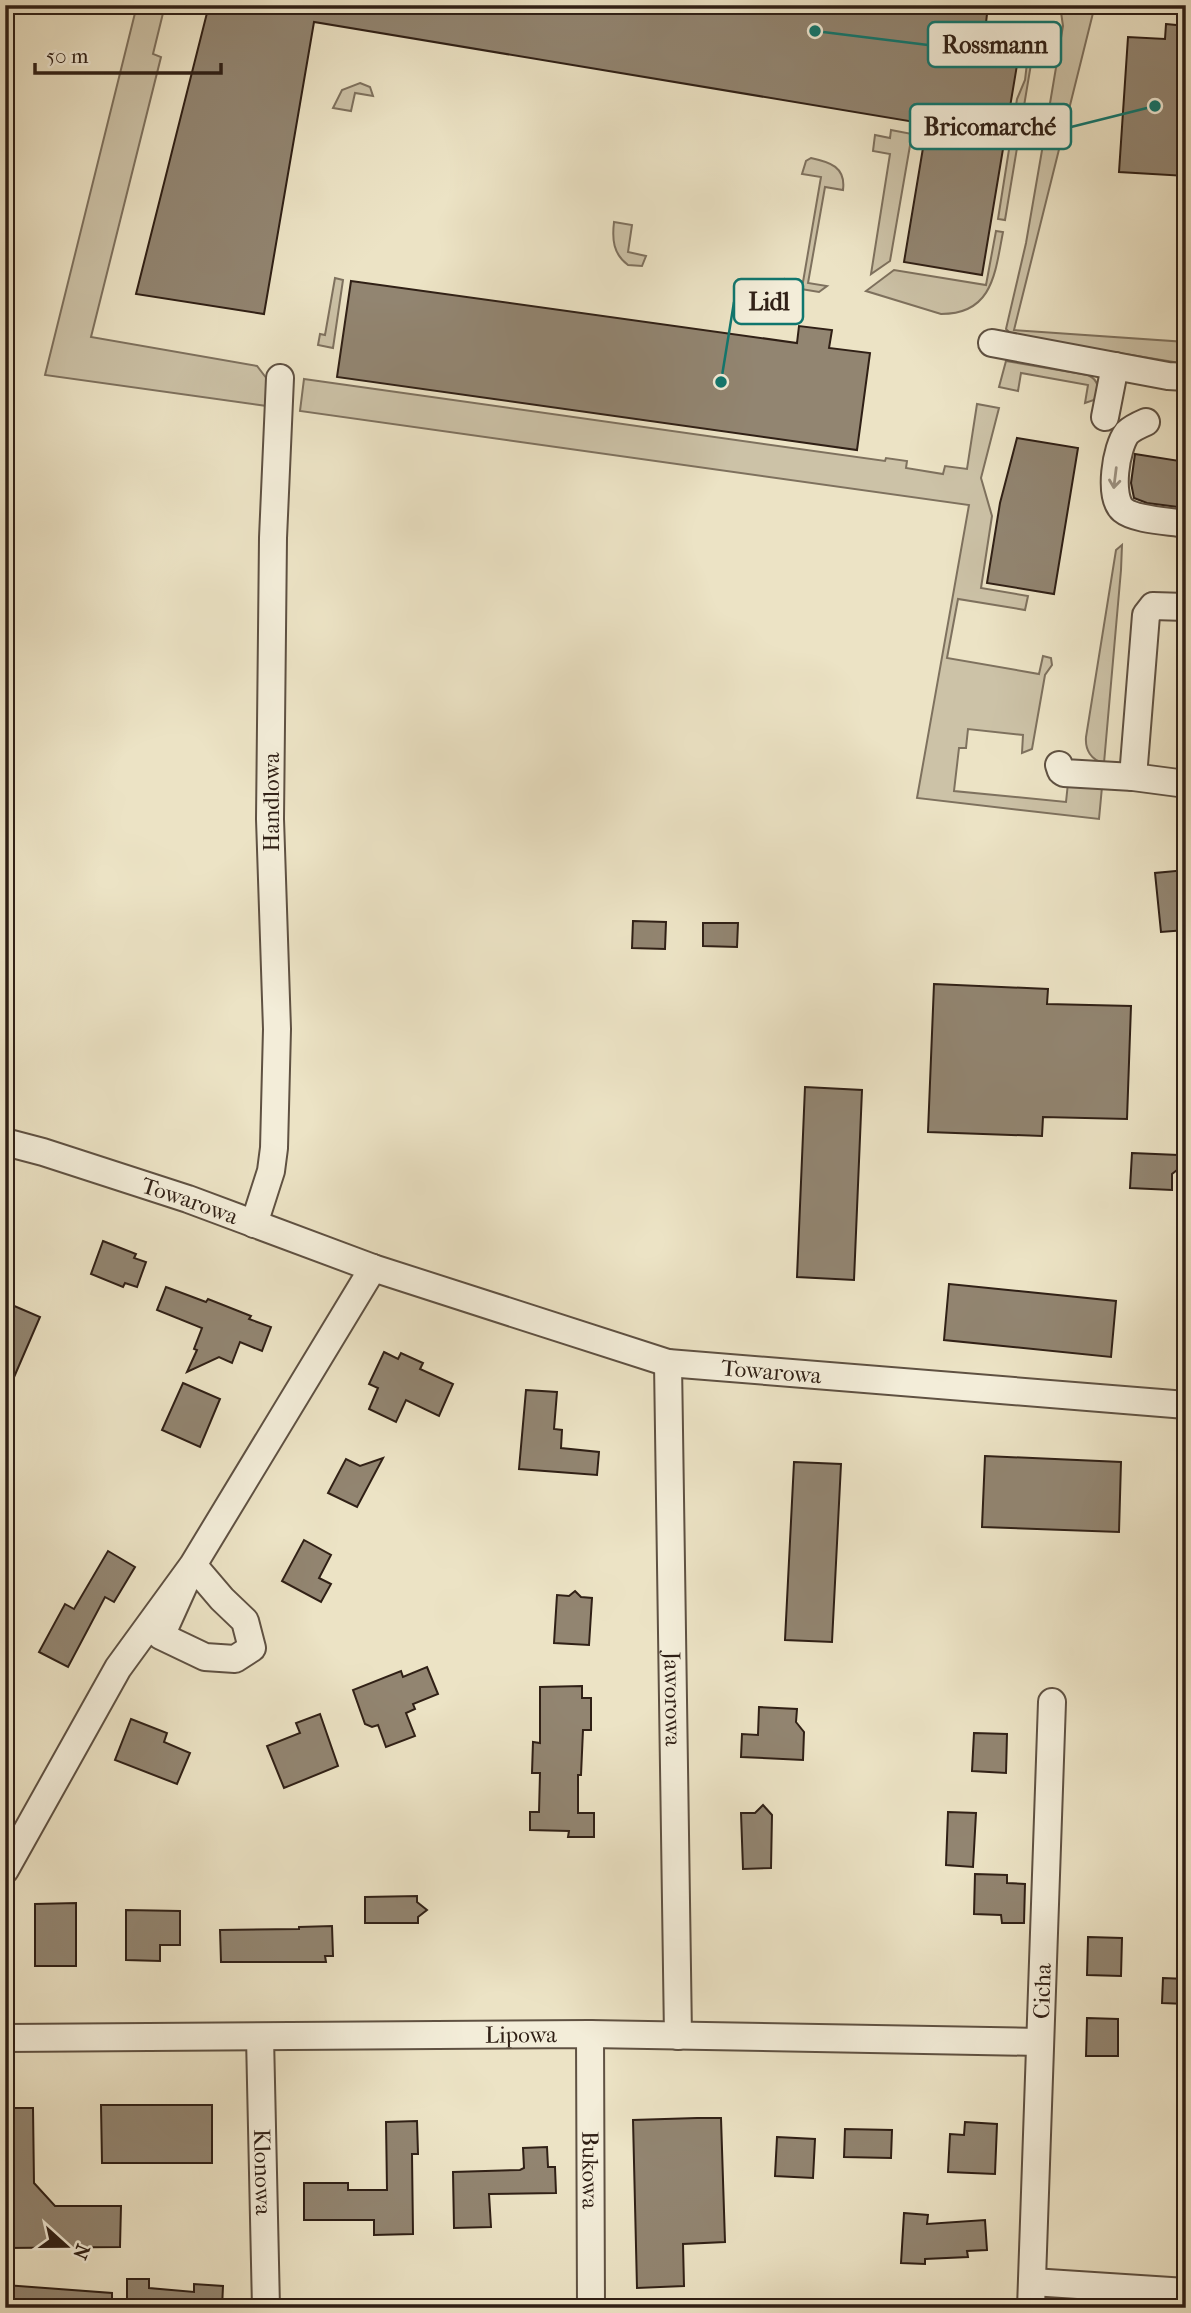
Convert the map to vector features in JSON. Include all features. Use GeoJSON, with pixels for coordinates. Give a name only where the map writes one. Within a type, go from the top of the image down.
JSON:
{"type":"FeatureCollection","features":[{"type":"Feature","properties":{"kind":"street"},"geometry":{"type":"LineString","coordinates":[[992,343],[1186,377]]}},
{"type":"Feature","properties":{"kind":"street"},"geometry":{"type":"LineString","coordinates":[[1105,417],[1115,366]]}},
{"type":"Feature","properties":{"kind":"street","name":"Handlowa"},"geometry":{"type":"LineString","coordinates":[[254,1224],[271,1171],[274,1149],[277,1029],[270,819],[273,538],[281,378]]}},
{"type":"Feature","properties":{"kind":"street"},"geometry":{"type":"LineString","coordinates":[[1146,422],[1127,433],[1122,442],[1114,492],[1116,501],[1122,510],[1132,515],[1186,524]]}},
{"type":"Feature","properties":{"kind":"street"},"geometry":{"type":"LineString","coordinates":[[1133,777],[1146,615],[1153,606],[1186,607]]}},
{"type":"Feature","properties":{"kind":"street"},"geometry":{"type":"LineString","coordinates":[[1059,765],[1063,772],[1186,784]]}},
{"type":"Feature","properties":{"kind":"street","name":"Towarowa"},"geometry":{"type":"LineString","coordinates":[[5,1142],[162,1190],[373,1268],[668,1363],[1186,1405]]}},
{"type":"Feature","properties":{"kind":"street"},"geometry":{"type":"LineString","coordinates":[[5,1870],[118,1668],[193,1565],[373,1268]]}},
{"type":"Feature","properties":{"kind":"street","name":"Jaworowa"},"geometry":{"type":"LineString","coordinates":[[668,1363],[678,2036]]}},
{"type":"Feature","properties":{"kind":"street","name":"Cicha"},"geometry":{"type":"LineString","coordinates":[[1052,1702],[1031,2295],[1186,2292]]}},
{"type":"Feature","properties":{"kind":"street","name":"Lipowa"},"geometry":{"type":"LineString","coordinates":[[5,2038],[590,2034],[1039,2042]]}},
{"type":"Feature","properties":{"kind":"street","name":"Bukowa"},"geometry":{"type":"LineString","coordinates":[[590,2034],[591,2308]]}},
{"type":"Feature","properties":{"kind":"street","name":"Klonowa"},"geometry":{"type":"LineString","coordinates":[[260,2037],[266,2308]]}},
{"type":"Feature","properties":{"kind":"shaded area"},"geometry":{"type":"Polygon","coordinates":[[[137,5],[165,5],[153,54],[161,57],[91,337],[257,366],[267,379],[267,406],[45,375],[137,5]]]}},
{"type":"Feature","properties":{"kind":"shaded area"},"geometry":{"type":"Polygon","coordinates":[[[1060,5],[1095,5],[1014,330],[1186,342],[1186,364],[1027,338],[1012,335],[1006,329],[1026,243],[1063,26],[1060,5]]]}},
{"type":"Feature","properties":{"kind":"shaded area"},"geometry":{"type":"Polygon","coordinates":[[[1027,63],[1031,64],[1005,220],[998,219],[1017,99],[1025,80],[1027,63]]]}},
{"type":"Feature","properties":{"kind":"shaded area"},"geometry":{"type":"Polygon","coordinates":[[[360,83],[370,87],[373,96],[355,93],[351,111],[333,108],[342,90],[360,83]]]}},
{"type":"Feature","properties":{"kind":"shaded area"},"geometry":{"type":"Polygon","coordinates":[[[891,130],[912,134],[890,261],[871,274],[890,154],[873,151],[875,135],[890,138],[891,130]]]}},
{"type":"Feature","properties":{"kind":"shaded area"},"geometry":{"type":"Polygon","coordinates":[[[811,158],[835,167],[843,182],[843,190],[825,187],[808,283],[827,286],[819,292],[789,287],[785,283],[785,279],[803,282],[821,177],[802,174],[806,161],[811,158]]]}},
{"type":"Feature","properties":{"kind":"shaded area"},"geometry":{"type":"Polygon","coordinates":[[[614,222],[632,225],[628,252],[646,256],[642,266],[628,265],[619,256],[614,240],[614,222]]]}},
{"type":"Feature","properties":{"kind":"shaded area"},"geometry":{"type":"Polygon","coordinates":[[[996,231],[1003,232],[994,276],[981,299],[972,307],[941,314],[866,291],[894,270],[986,285],[996,231]]]}},
{"type":"Feature","properties":{"kind":"shaded area"},"geometry":{"type":"Polygon","coordinates":[[[335,278],[343,280],[333,348],[318,345],[320,334],[325,335],[335,278]]]}},
{"type":"Feature","properties":{"kind":"shaded area"},"geometry":{"type":"Polygon","coordinates":[[[1006,361],[1088,375],[1096,382],[1096,396],[1094,400],[1085,403],[1088,385],[1021,373],[1018,391],[999,387],[1006,361]]]}},
{"type":"Feature","properties":{"kind":"shaded area"},"geometry":{"type":"Polygon","coordinates":[[[304,379],[885,461],[886,458],[907,461],[906,468],[943,474],[945,466],[967,469],[977,404],[999,408],[981,478],[992,516],[981,588],[1028,596],[1025,610],[958,599],[947,658],[1039,674],[1043,656],[1051,658],[1052,665],[1045,675],[1032,749],[1022,753],[1023,735],[968,729],[966,748],[959,748],[954,791],[1066,802],[1068,783],[1102,787],[1099,819],[917,798],[969,505],[300,411],[304,379]]]}},
{"type":"Feature","properties":{"kind":"shaded area"},"geometry":{"type":"Polygon","coordinates":[[[1122,545],[1104,763],[1090,754],[1086,737],[1116,550],[1122,545]]]}},
{"type":"Feature","properties":{"kind":"building"},"geometry":{"type":"Polygon","coordinates":[[[209,5],[988,5],[986,23],[1023,29],[982,275],[904,262],[927,124],[314,22],[264,314],[136,294],[209,5]]]}},
{"type":"Feature","properties":{"kind":"building"},"geometry":{"type":"Polygon","coordinates":[[[1166,24],[1186,26],[1186,176],[1119,172],[1128,37],[1165,39],[1166,24]]]}},
{"type":"Feature","properties":{"kind":"building"},"geometry":{"type":"Polygon","coordinates":[[[351,281],[797,343],[799,326],[832,330],[829,348],[870,353],[857,450],[337,377],[351,281]]]}},
{"type":"Feature","properties":{"kind":"building"},"geometry":{"type":"Polygon","coordinates":[[[1017,438],[1078,448],[1054,594],[987,583],[1000,503],[1017,438]]]}},
{"type":"Feature","properties":{"kind":"building"},"geometry":{"type":"Polygon","coordinates":[[[1135,454],[1186,462],[1186,508],[1147,503],[1134,498],[1131,483],[1135,454]]]}},
{"type":"Feature","properties":{"kind":"building"},"geometry":{"type":"Polygon","coordinates":[[[1186,870],[1186,930],[1161,932],[1155,873],[1186,870]]]}},
{"type":"Feature","properties":{"kind":"building"},"geometry":{"type":"Polygon","coordinates":[[[633,921],[666,922],[665,949],[632,948],[633,921]]]}},
{"type":"Feature","properties":{"kind":"building"},"geometry":{"type":"Polygon","coordinates":[[[703,923],[738,923],[737,947],[703,946],[703,923]]]}},
{"type":"Feature","properties":{"kind":"building"},"geometry":{"type":"Polygon","coordinates":[[[934,984],[1048,989],[1047,1004],[1131,1006],[1127,1119],[1043,1117],[1042,1136],[928,1132],[934,984]]]}},
{"type":"Feature","properties":{"kind":"building"},"geometry":{"type":"Polygon","coordinates":[[[805,1087],[862,1090],[854,1280],[797,1277],[805,1087]]]}},
{"type":"Feature","properties":{"kind":"building"},"geometry":{"type":"Polygon","coordinates":[[[1132,1153],[1178,1155],[1177,1170],[1172,1174],[1172,1190],[1130,1188],[1132,1153]]]}},
{"type":"Feature","properties":{"kind":"building"},"geometry":{"type":"Polygon","coordinates":[[[103,1241],[136,1254],[134,1258],[146,1262],[137,1287],[125,1283],[123,1287],[91,1274],[103,1241]]]}},
{"type":"Feature","properties":{"kind":"building"},"geometry":{"type":"Polygon","coordinates":[[[949,1284],[1116,1301],[1111,1357],[944,1340],[949,1284]]]}},
{"type":"Feature","properties":{"kind":"building"},"geometry":{"type":"Polygon","coordinates":[[[166,1287],[206,1302],[208,1299],[271,1327],[262,1351],[240,1342],[232,1363],[219,1357],[187,1372],[197,1350],[194,1349],[202,1328],[157,1310],[166,1287]]]}},
{"type":"Feature","properties":{"kind":"building"},"geometry":{"type":"Polygon","coordinates":[[[5,1302],[40,1317],[5,1398],[5,1302]]]}},
{"type":"Feature","properties":{"kind":"building"},"geometry":{"type":"Polygon","coordinates":[[[384,1352],[398,1359],[401,1353],[423,1363],[420,1369],[453,1384],[439,1416],[406,1400],[396,1422],[369,1409],[378,1388],[369,1384],[384,1352]]]}},
{"type":"Feature","properties":{"kind":"building"},"geometry":{"type":"Polygon","coordinates":[[[183,1383],[220,1399],[200,1447],[162,1430],[183,1383]]]}},
{"type":"Feature","properties":{"kind":"building"},"geometry":{"type":"Polygon","coordinates":[[[526,1390],[557,1392],[554,1429],[562,1430],[561,1448],[599,1452],[597,1475],[519,1469],[526,1390]]]}},
{"type":"Feature","properties":{"kind":"building"},"geometry":{"type":"Polygon","coordinates":[[[985,1456],[1121,1462],[1119,1532],[982,1527],[985,1456]]]}},
{"type":"Feature","properties":{"kind":"building"},"geometry":{"type":"Polygon","coordinates":[[[383,1458],[357,1507],[328,1493],[346,1459],[360,1466],[383,1458]]]}},
{"type":"Feature","properties":{"kind":"building"},"geometry":{"type":"Polygon","coordinates":[[[794,1462],[841,1464],[832,1642],[785,1640],[794,1462]]]}},
{"type":"Feature","properties":{"kind":"building"},"geometry":{"type":"Polygon","coordinates":[[[304,1540],[331,1555],[319,1578],[331,1584],[321,1602],[282,1581],[304,1540]]]}},
{"type":"Feature","properties":{"kind":"building"},"geometry":{"type":"Polygon","coordinates":[[[108,1551],[135,1567],[114,1602],[105,1597],[68,1667],[39,1652],[65,1604],[74,1609],[108,1551]]]}},
{"type":"Feature","properties":{"kind":"building"},"geometry":{"type":"Polygon","coordinates":[[[575,1591],[581,1597],[592,1598],[589,1645],[554,1643],[557,1595],[569,1596],[575,1591]]]}},
{"type":"Feature","properties":{"kind":"building"},"geometry":{"type":"Polygon","coordinates":[[[427,1667],[438,1694],[413,1704],[415,1709],[406,1713],[415,1736],[386,1747],[378,1725],[372,1727],[365,1724],[353,1690],[401,1671],[403,1677],[427,1667]]]}},
{"type":"Feature","properties":{"kind":"building"},"geometry":{"type":"Polygon","coordinates":[[[582,1686],[582,1698],[591,1698],[591,1730],[583,1730],[581,1775],[578,1775],[578,1813],[594,1813],[594,1837],[568,1837],[569,1831],[530,1830],[530,1812],[539,1812],[540,1773],[532,1773],[533,1742],[540,1743],[540,1687],[582,1686]]]}},
{"type":"Feature","properties":{"kind":"building"},"geometry":{"type":"Polygon","coordinates":[[[759,1707],[797,1709],[796,1722],[804,1732],[803,1760],[741,1757],[742,1734],[758,1735],[759,1707]]]}},
{"type":"Feature","properties":{"kind":"building"},"geometry":{"type":"Polygon","coordinates":[[[320,1714],[338,1766],[284,1788],[267,1746],[300,1733],[296,1723],[320,1714]]]}},
{"type":"Feature","properties":{"kind":"building"},"geometry":{"type":"Polygon","coordinates":[[[131,1719],[167,1733],[164,1742],[190,1753],[177,1784],[115,1760],[131,1719]]]}},
{"type":"Feature","properties":{"kind":"building"},"geometry":{"type":"Polygon","coordinates":[[[974,1733],[1007,1734],[1006,1773],[972,1771],[974,1733]]]}},
{"type":"Feature","properties":{"kind":"building"},"geometry":{"type":"Polygon","coordinates":[[[763,1805],[772,1815],[771,1868],[743,1869],[741,1813],[755,1813],[763,1805]]]}},
{"type":"Feature","properties":{"kind":"building"},"geometry":{"type":"Polygon","coordinates":[[[948,1812],[976,1813],[973,1867],[946,1865],[948,1812]]]}},
{"type":"Feature","properties":{"kind":"building"},"geometry":{"type":"Polygon","coordinates":[[[975,1874],[1007,1875],[1007,1883],[1025,1884],[1024,1923],[1002,1923],[1001,1915],[974,1914],[975,1874]]]}},
{"type":"Feature","properties":{"kind":"building"},"geometry":{"type":"Polygon","coordinates":[[[417,1896],[417,1902],[427,1910],[418,1917],[418,1923],[365,1923],[365,1897],[417,1896]]]}},
{"type":"Feature","properties":{"kind":"building"},"geometry":{"type":"Polygon","coordinates":[[[76,1903],[76,1966],[35,1966],[35,1904],[76,1903]]]}},
{"type":"Feature","properties":{"kind":"building"},"geometry":{"type":"Polygon","coordinates":[[[126,1910],[180,1911],[180,1945],[160,1945],[160,1961],[126,1960],[126,1910]]]}},
{"type":"Feature","properties":{"kind":"building"},"geometry":{"type":"Polygon","coordinates":[[[332,1926],[333,1956],[325,1956],[326,1962],[221,1962],[220,1930],[332,1926]]]}},
{"type":"Feature","properties":{"kind":"building"},"geometry":{"type":"Polygon","coordinates":[[[1088,1937],[1122,1938],[1121,1976],[1087,1975],[1088,1937]]]}},
{"type":"Feature","properties":{"kind":"building"},"geometry":{"type":"Polygon","coordinates":[[[1163,1978],[1186,1979],[1186,2004],[1162,2003],[1163,1978]]]}},
{"type":"Feature","properties":{"kind":"building"},"geometry":{"type":"Polygon","coordinates":[[[1087,2018],[1118,2019],[1118,2056],[1086,2056],[1087,2018]]]}},
{"type":"Feature","properties":{"kind":"building"},"geometry":{"type":"Polygon","coordinates":[[[101,2105],[212,2105],[212,2163],[102,2163],[101,2105]]]}},
{"type":"Feature","properties":{"kind":"building"},"geometry":{"type":"Polygon","coordinates":[[[5,2108],[33,2108],[34,2183],[55,2206],[121,2206],[120,2247],[5,2248],[5,2108]]]}},
{"type":"Feature","properties":{"kind":"building"},"geometry":{"type":"Polygon","coordinates":[[[721,2118],[725,2242],[683,2244],[684,2286],[637,2288],[633,2120],[721,2118]]]}},
{"type":"Feature","properties":{"kind":"building"},"geometry":{"type":"Polygon","coordinates":[[[417,2121],[418,2154],[412,2154],[413,2234],[374,2235],[374,2220],[304,2220],[304,2183],[348,2183],[348,2190],[387,2190],[386,2122],[417,2121]]]}},
{"type":"Feature","properties":{"kind":"building"},"geometry":{"type":"Polygon","coordinates":[[[965,2122],[997,2124],[995,2174],[948,2172],[950,2134],[964,2135],[965,2122]]]}},
{"type":"Feature","properties":{"kind":"building"},"geometry":{"type":"Polygon","coordinates":[[[845,2129],[892,2130],[891,2158],[844,2157],[845,2129]]]}},
{"type":"Feature","properties":{"kind":"building"},"geometry":{"type":"Polygon","coordinates":[[[777,2137],[815,2139],[813,2178],[775,2176],[777,2137]]]}},
{"type":"Feature","properties":{"kind":"building"},"geometry":{"type":"Polygon","coordinates":[[[547,2147],[548,2167],[555,2167],[556,2193],[489,2194],[491,2227],[454,2228],[453,2172],[520,2170],[524,2168],[523,2148],[547,2147]]]}},
{"type":"Feature","properties":{"kind":"building"},"geometry":{"type":"Polygon","coordinates":[[[904,2213],[928,2215],[927,2224],[985,2220],[987,2250],[967,2251],[968,2257],[925,2259],[925,2264],[901,2263],[904,2213]]]}},
{"type":"Feature","properties":{"kind":"building"},"geometry":{"type":"Polygon","coordinates":[[[127,2279],[149,2279],[149,2288],[194,2292],[194,2284],[223,2286],[222,2308],[127,2307],[127,2279]]]}},
{"type":"Feature","properties":{"kind":"building"},"geometry":{"type":"Polygon","coordinates":[[[5,2285],[112,2293],[112,2308],[5,2308],[5,2285]]]}},
{"type":"Feature","properties":{"kind":"place","name":"Rossmann"},"geometry":{"type":"Point","coordinates":[815,31]}},
{"type":"Feature","properties":{"kind":"place","name":"Bricomarché"},"geometry":{"type":"Point","coordinates":[1155,106]}},
{"type":"Feature","properties":{"kind":"place","name":"Lidl"},"geometry":{"type":"Point","coordinates":[721,382]}}]}
